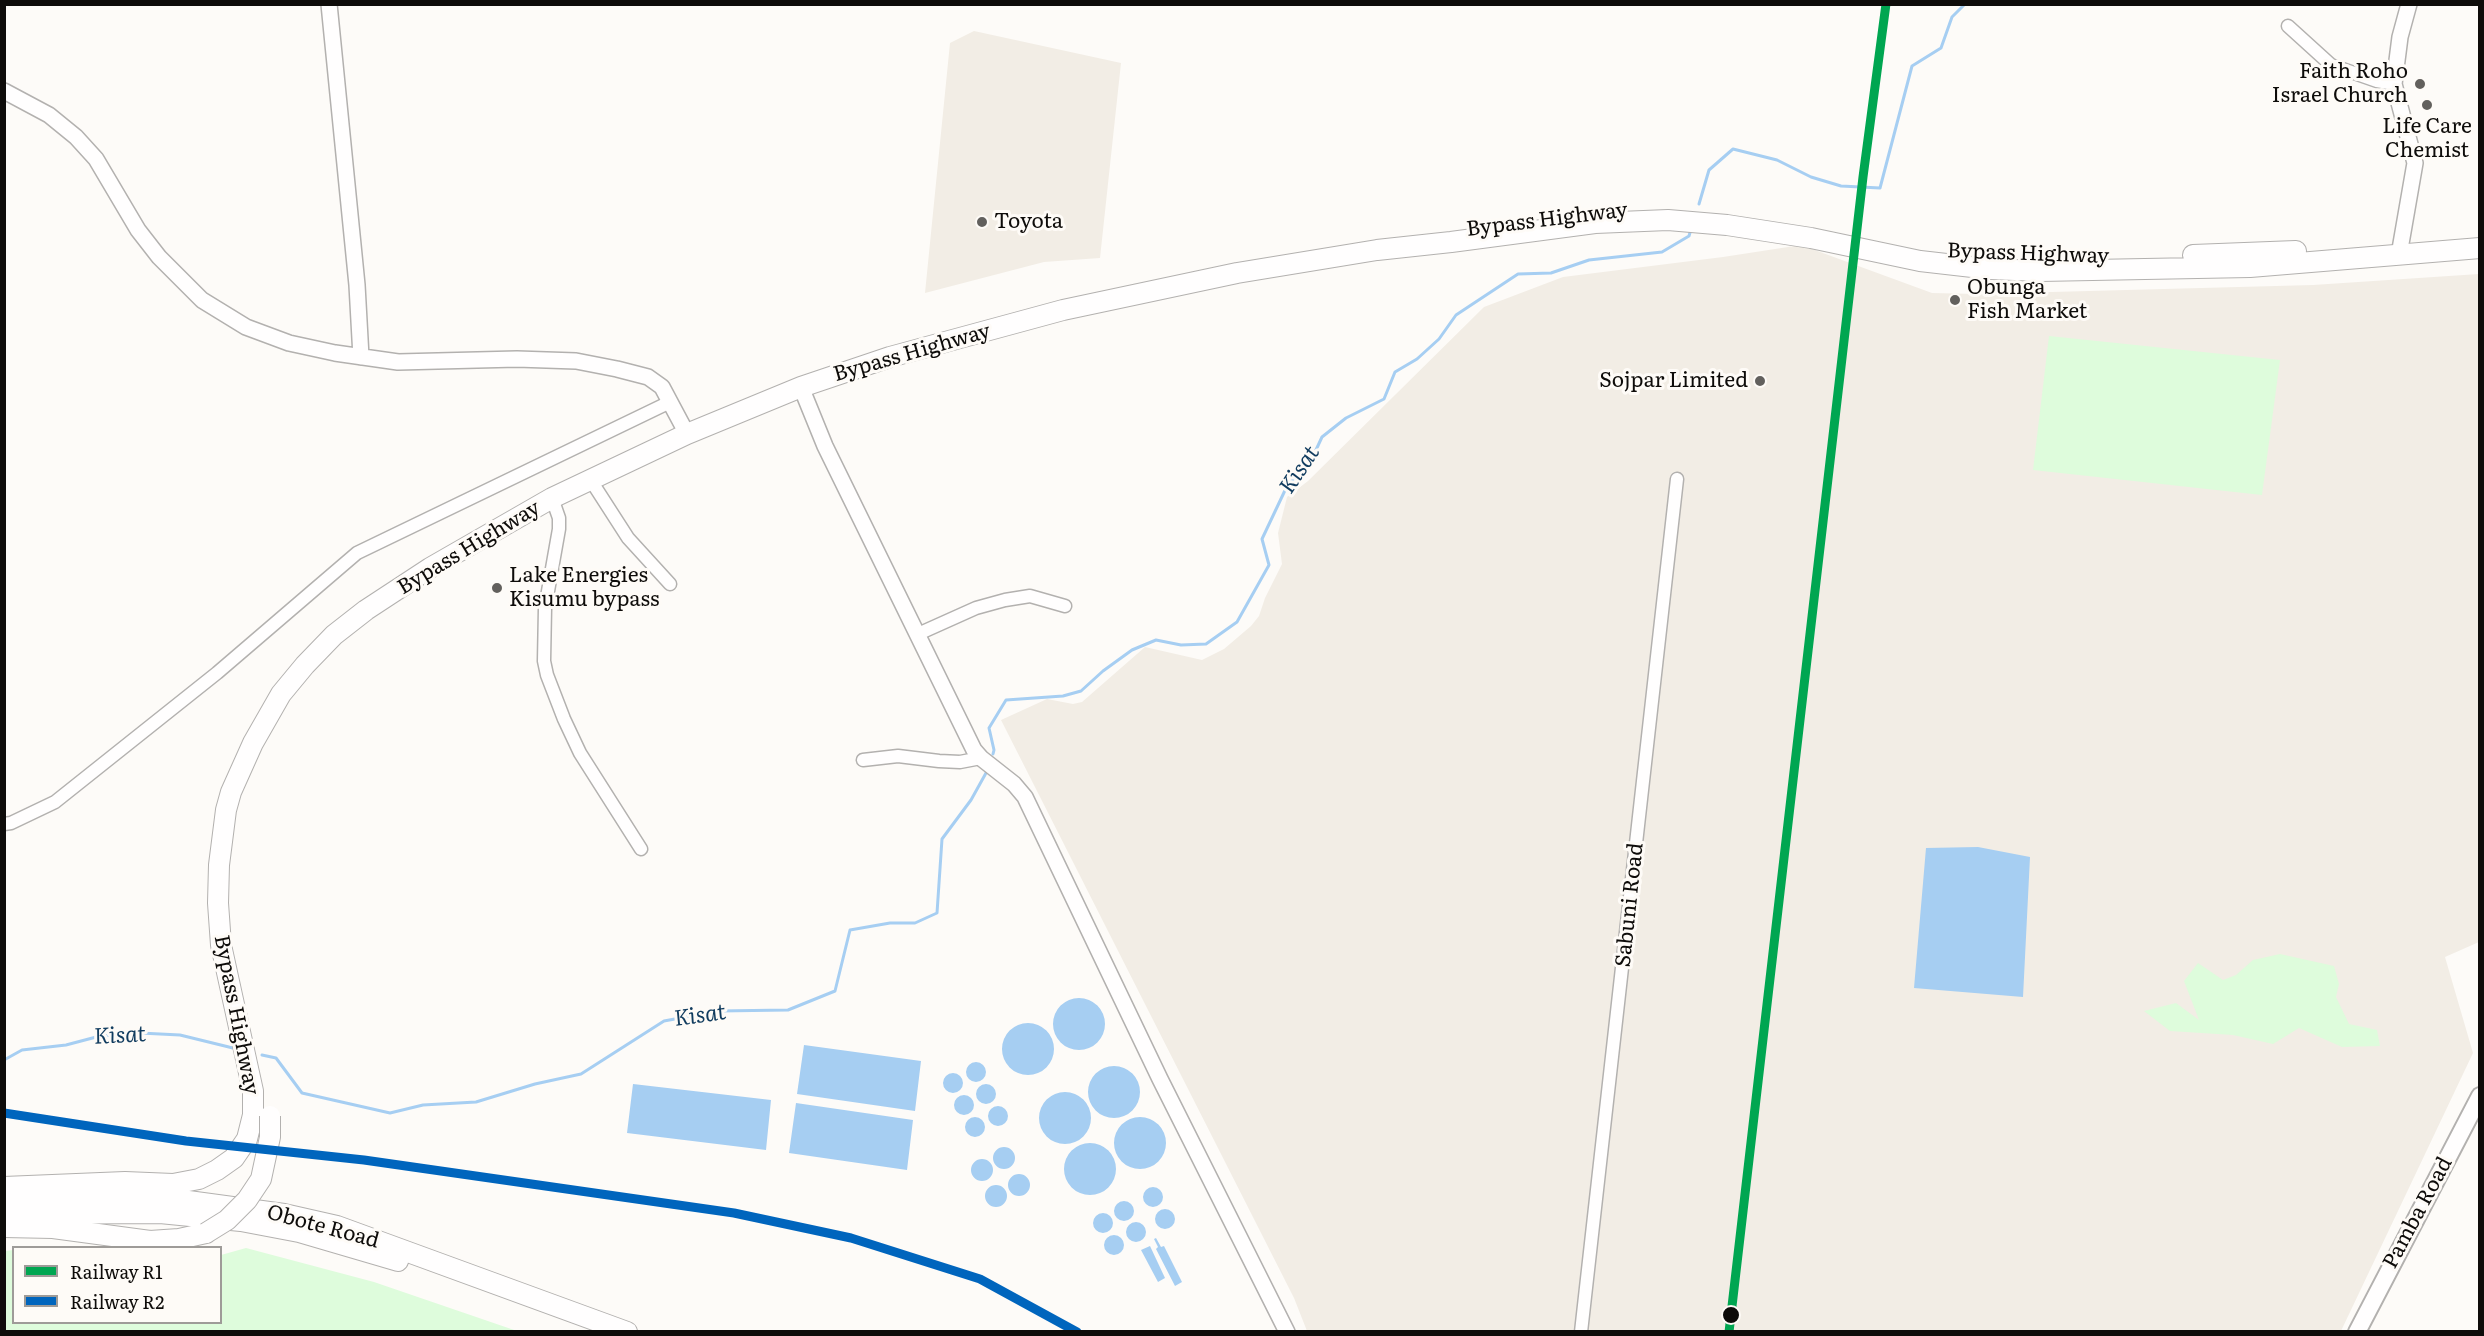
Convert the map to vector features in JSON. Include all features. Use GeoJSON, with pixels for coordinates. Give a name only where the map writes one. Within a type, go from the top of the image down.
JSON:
{"type":"FeatureCollection","features":[{"type":"Feature","properties":{"kind":"main road","name":"Bypass Highway"},"geometry":{"type":"LineString","coordinates":[[4,1187],[125,1182],[173,1184],[199,1179],[234,1158],[247,1139],[253,1115],[253,1090],[221,945],[218,903],[222,836],[246,758],[281,694],[305,665],[334,636],[366,610],[430,568],[552,498],[687,434],[801,387],[890,357],[1063,310],[1268,267],[1377,249],[1632,220],[1668,220],[1727,225],[1843,239],[1871,247],[2014,258],[2092,258],[2345,250],[2399,255],[2480,248]]}},
{"type":"Feature","properties":{"kind":"main road","name":"Bypass Highway"},"geometry":{"type":"LineString","coordinates":[[4,1227],[52,1228],[150,1240],[179,1239],[206,1233],[227,1220],[248,1200],[261,1179],[270,1137],[270,1116],[233,963],[228,924],[229,862],[237,792]]}},
{"type":"Feature","properties":{"kind":"main road","name":"Pamba Road"},"geometry":{"type":"LineString","coordinates":[[2357,1332],[2480,1096]]}},
{"type":"Feature","properties":{"kind":"main road","name":"Obote Road"},"geometry":{"type":"LineString","coordinates":[[4,1198],[86,1196],[166,1198],[284,1214],[337,1226],[627,1332]]}},
{"type":"Feature","properties":{"kind":"main road","name":"Obote Road"},"geometry":{"type":"LineString","coordinates":[[4,1214],[160,1213],[267,1225],[386,1257],[522,1305],[586,1332]]}},
{"type":"Feature","properties":{"kind":"street"},"geometry":{"type":"LineString","coordinates":[[329,4],[357,285],[360,357]]}},
{"type":"Feature","properties":{"kind":"street"},"geometry":{"type":"LineString","coordinates":[[2399,255],[2415,163],[2394,84],[2400,37],[2409,4]]}},
{"type":"Feature","properties":{"kind":"street"},"geometry":{"type":"LineString","coordinates":[[2288,26],[2331,65],[2377,81],[2394,84]]}},
{"type":"Feature","properties":{"kind":"street"},"geometry":{"type":"LineString","coordinates":[[4,91],[49,115],[76,137],[96,159],[138,230],[159,257],[202,300],[246,327],[289,343],[398,362],[518,358],[576,362],[648,377],[662,387],[687,434]]}},
{"type":"Feature","properties":{"kind":"street"},"geometry":{"type":"LineString","coordinates":[[801,387],[825,446],[962,727],[981,758],[1014,784],[1025,797],[1160,1079],[1287,1332]]}},
{"type":"Feature","properties":{"kind":"street","name":"Bypass Highway"},"geometry":{"type":"LineString","coordinates":[[4,824],[11,823],[56,802],[217,673],[357,553],[670,402]]}},
{"type":"Feature","properties":{"kind":"street"},"geometry":{"type":"LineString","coordinates":[[590,479],[628,538],[670,584]]}},
{"type":"Feature","properties":{"kind":"street","name":"Sabuni Road"},"geometry":{"type":"LineString","coordinates":[[1581,1332],[1677,479]]}},
{"type":"Feature","properties":{"kind":"street"},"geometry":{"type":"LineString","coordinates":[[552,498],[559,518],[559,530],[545,608],[544,661],[547,675],[580,753],[641,849]]}},
{"type":"Feature","properties":{"kind":"street"},"geometry":{"type":"LineString","coordinates":[[918,634],[976,608],[1005,600],[1029,597],[1065,606]]}},
{"type":"Feature","properties":{"kind":"street"},"geometry":{"type":"LineString","coordinates":[[862,760],[898,756],[960,762],[981,758]]}},
{"type":"Feature","properties":{"kind":"shaded area"},"geometry":{"type":"Polygon","coordinates":[[[974,31],[1121,63],[1100,258],[1044,262],[925,293],[950,43],[974,31]]]}},
{"type":"Feature","properties":{"kind":"shaded area"},"geometry":{"type":"Polygon","coordinates":[[[1801,245],[1932,293],[1977,294],[2313,285],[2479,274],[2479,942],[2445,957],[2473,1053],[2341,1331],[1307,1331],[1294,1298],[1001,720],[1047,699],[1073,704],[1082,702],[1145,647],[1202,660],[1224,649],[1251,626],[1259,616],[1282,564],[1278,533],[1287,497],[1308,481],[1484,307],[1563,277],[1801,245]]]}},
{"type":"Feature","properties":{"kind":"green space"},"geometry":{"type":"Polygon","coordinates":[[[2049,336],[2280,360],[2262,495],[2033,470],[2049,336]]]}},
{"type":"Feature","properties":{"kind":"green space"},"geometry":{"type":"Polygon","coordinates":[[[2280,954],[2334,966],[2339,984],[2336,997],[2349,1024],[2377,1030],[2380,1046],[2342,1047],[2299,1028],[2273,1044],[2233,1035],[2170,1031],[2144,1011],[2176,1003],[2199,1020],[2184,981],[2198,963],[2223,980],[2236,975],[2253,960],[2280,954]]]}},
{"type":"Feature","properties":{"kind":"green space"},"geometry":{"type":"Polygon","coordinates":[[[246,1248],[374,1282],[517,1331],[5,1331],[5,1251],[12,1250],[12,1324],[222,1324],[222,1255],[246,1248]]]}},
{"type":"Feature","properties":{"kind":"water"},"geometry":{"type":"Polygon","coordinates":[[[1978,847],[2030,857],[2023,997],[1914,988],[1926,848],[1978,847]]]}},
{"type":"Feature","properties":{"kind":"water"},"geometry":{"type":"Polygon","coordinates":[[[1079,998],[1093,1002],[1101,1010],[1105,1024],[1101,1038],[1093,1046],[1079,1050],[1065,1046],[1057,1038],[1053,1024],[1057,1010],[1065,1002],[1079,998]]]}},
{"type":"Feature","properties":{"kind":"water"},"geometry":{"type":"Polygon","coordinates":[[[1028,1023],[1042,1027],[1050,1035],[1054,1049],[1050,1063],[1042,1071],[1028,1075],[1014,1071],[1006,1063],[1002,1049],[1006,1035],[1014,1027],[1028,1023]]]}},
{"type":"Feature","properties":{"kind":"water"},"geometry":{"type":"Polygon","coordinates":[[[804,1045],[921,1061],[915,1111],[797,1094],[804,1045]]]}},
{"type":"Feature","properties":{"kind":"water"},"geometry":{"type":"Polygon","coordinates":[[[976,1062],[983,1065],[986,1072],[983,1079],[976,1082],[969,1079],[966,1072],[969,1065],[976,1062]]]}},
{"type":"Feature","properties":{"kind":"water"},"geometry":{"type":"Polygon","coordinates":[[[1114,1066],[1128,1070],[1136,1078],[1140,1092],[1136,1106],[1128,1114],[1114,1118],[1100,1114],[1092,1106],[1088,1092],[1092,1078],[1100,1070],[1114,1066]]]}},
{"type":"Feature","properties":{"kind":"water"},"geometry":{"type":"Polygon","coordinates":[[[953,1073],[960,1076],[963,1083],[960,1090],[953,1093],[946,1090],[943,1083],[946,1076],[953,1073]]]}},
{"type":"Feature","properties":{"kind":"water"},"geometry":{"type":"Polygon","coordinates":[[[633,1084],[771,1100],[766,1150],[627,1133],[633,1084]]]}},
{"type":"Feature","properties":{"kind":"water"},"geometry":{"type":"Polygon","coordinates":[[[986,1084],[993,1087],[996,1094],[993,1101],[986,1104],[979,1101],[976,1094],[979,1087],[986,1084]]]}},
{"type":"Feature","properties":{"kind":"water"},"geometry":{"type":"Polygon","coordinates":[[[1065,1092],[1079,1096],[1087,1104],[1091,1118],[1087,1132],[1079,1140],[1065,1144],[1051,1140],[1043,1132],[1039,1118],[1043,1104],[1051,1096],[1065,1092]]]}},
{"type":"Feature","properties":{"kind":"water"},"geometry":{"type":"Polygon","coordinates":[[[964,1095],[971,1098],[974,1105],[971,1112],[964,1115],[957,1112],[954,1105],[957,1098],[964,1095]]]}},
{"type":"Feature","properties":{"kind":"water"},"geometry":{"type":"Polygon","coordinates":[[[796,1103],[913,1120],[907,1170],[789,1153],[796,1103]]]}},
{"type":"Feature","properties":{"kind":"water"},"geometry":{"type":"Polygon","coordinates":[[[998,1106],[1005,1109],[1008,1116],[1005,1123],[998,1126],[991,1123],[988,1116],[991,1109],[998,1106]]]}},
{"type":"Feature","properties":{"kind":"water"},"geometry":{"type":"Polygon","coordinates":[[[975,1117],[982,1120],[985,1127],[982,1134],[975,1137],[968,1134],[965,1127],[968,1120],[975,1117]]]}},
{"type":"Feature","properties":{"kind":"water"},"geometry":{"type":"Polygon","coordinates":[[[1140,1117],[1154,1121],[1162,1129],[1166,1143],[1162,1157],[1154,1165],[1140,1169],[1126,1165],[1118,1157],[1114,1143],[1118,1129],[1126,1121],[1140,1117]]]}},
{"type":"Feature","properties":{"kind":"water"},"geometry":{"type":"Polygon","coordinates":[[[1090,1143],[1104,1147],[1112,1155],[1116,1169],[1112,1183],[1104,1191],[1090,1195],[1076,1191],[1068,1183],[1064,1169],[1068,1155],[1076,1147],[1090,1143]]]}},
{"type":"Feature","properties":{"kind":"water"},"geometry":{"type":"Polygon","coordinates":[[[1004,1147],[1012,1150],[1015,1158],[1012,1166],[1004,1169],[996,1166],[993,1158],[996,1150],[1004,1147]]]}},
{"type":"Feature","properties":{"kind":"water"},"geometry":{"type":"Polygon","coordinates":[[[982,1159],[990,1162],[993,1170],[990,1178],[982,1181],[974,1178],[971,1170],[974,1162],[982,1159]]]}},
{"type":"Feature","properties":{"kind":"water"},"geometry":{"type":"Polygon","coordinates":[[[1019,1174],[1027,1177],[1030,1185],[1027,1193],[1019,1196],[1011,1193],[1008,1185],[1011,1177],[1019,1174]]]}},
{"type":"Feature","properties":{"kind":"water"},"geometry":{"type":"Polygon","coordinates":[[[996,1185],[1004,1188],[1007,1196],[1004,1204],[996,1207],[988,1204],[985,1196],[988,1188],[996,1185]]]}},
{"type":"Feature","properties":{"kind":"water"},"geometry":{"type":"Polygon","coordinates":[[[1153,1187],[1160,1190],[1163,1197],[1160,1204],[1153,1207],[1146,1204],[1143,1197],[1146,1190],[1153,1187]]]}},
{"type":"Feature","properties":{"kind":"water"},"geometry":{"type":"Polygon","coordinates":[[[1124,1201],[1131,1204],[1134,1211],[1131,1218],[1124,1221],[1117,1218],[1114,1211],[1117,1204],[1124,1201]]]}},
{"type":"Feature","properties":{"kind":"water"},"geometry":{"type":"Polygon","coordinates":[[[1165,1209],[1172,1212],[1175,1219],[1172,1226],[1165,1229],[1158,1226],[1155,1219],[1158,1212],[1165,1209]]]}},
{"type":"Feature","properties":{"kind":"water"},"geometry":{"type":"Polygon","coordinates":[[[1103,1213],[1110,1216],[1113,1223],[1110,1230],[1103,1233],[1096,1230],[1093,1223],[1096,1216],[1103,1213]]]}},
{"type":"Feature","properties":{"kind":"water"},"geometry":{"type":"Polygon","coordinates":[[[1136,1222],[1143,1225],[1146,1232],[1143,1239],[1136,1242],[1129,1239],[1126,1232],[1129,1225],[1136,1222]]]}},
{"type":"Feature","properties":{"kind":"water"},"geometry":{"type":"Polygon","coordinates":[[[1114,1235],[1121,1238],[1124,1245],[1121,1252],[1114,1255],[1107,1252],[1104,1245],[1107,1238],[1114,1235]]]}},
{"type":"Feature","properties":{"kind":"water"},"geometry":{"type":"Polygon","coordinates":[[[1156,1238],[1161,1247],[1164,1246],[1182,1282],[1175,1286],[1156,1249],[1158,1247],[1154,1239],[1156,1238]]]}},
{"type":"Feature","properties":{"kind":"water"},"geometry":{"type":"Polygon","coordinates":[[[1150,1246],[1165,1278],[1158,1282],[1141,1250],[1150,1246]]]}},
{"type":"Feature","properties":{"kind":"waterway"},"geometry":{"type":"LineString","coordinates":[[1699,204],[1709,170],[1733,149],[1777,160],[1811,177],[1841,186],[1880,188],[1912,66],[1941,48],[1952,17],[1965,4]]}},
{"type":"Feature","properties":{"kind":"waterway","name":"Kisat"},"geometry":{"type":"LineString","coordinates":[[993,754],[989,728],[1006,700],[1063,696],[1081,691],[1103,671],[1132,650],[1156,640],[1181,645],[1206,644],[1237,622],[1269,565],[1262,539],[1288,484],[1309,465],[1322,437],[1346,418],[1384,399],[1395,372],[1417,359],[1439,339],[1456,315],[1518,274],[1551,273],[1589,260],[1662,252],[1689,236],[1691,229]]}},
{"type":"Feature","properties":{"kind":"waterway","name":"Kisat"},"geometry":{"type":"LineString","coordinates":[[262,1055],[276,1058],[302,1093],[390,1113],[423,1105],[476,1102],[535,1084],[581,1074],[664,1021],[718,1011],[788,1010],[835,991],[850,930],[890,923],[915,923],[937,913],[942,839],[971,800],[986,773]]}},
{"type":"Feature","properties":{"kind":"waterway","name":"Kisat"},"geometry":{"type":"LineString","coordinates":[[4,1060],[22,1050],[66,1045],[100,1036],[140,1033],[180,1035],[237,1049]]}},
{"type":"Feature","properties":{"kind":"rail line","name":"R1"},"geometry":{"type":"LineString","coordinates":[[1729,1332],[1863,177],[1886,4]]}},
{"type":"Feature","properties":{"kind":"rail line","name":"R2"},"geometry":{"type":"LineString","coordinates":[[4,1113],[186,1141],[364,1160],[734,1213],[851,1238],[980,1279],[1077,1332]]}},
{"type":"Feature","properties":{"kind":"place","name":"Faith Roho Israel Church"},"geometry":{"type":"Point","coordinates":[2420,84]}},
{"type":"Feature","properties":{"kind":"place","name":"Life Care Chemist"},"geometry":{"type":"Point","coordinates":[2427,105]}},
{"type":"Feature","properties":{"kind":"place","name":"Toyota"},"geometry":{"type":"Point","coordinates":[982,222]}},
{"type":"Feature","properties":{"kind":"place","name":"Obunga Fish Market"},"geometry":{"type":"Point","coordinates":[1955,300]}},
{"type":"Feature","properties":{"kind":"place","name":"Sojpar Limited"},"geometry":{"type":"Point","coordinates":[1760,381]}},
{"type":"Feature","properties":{"kind":"place","name":"Lake Energies Kisumu bypass"},"geometry":{"type":"Point","coordinates":[497,588]}}]}
